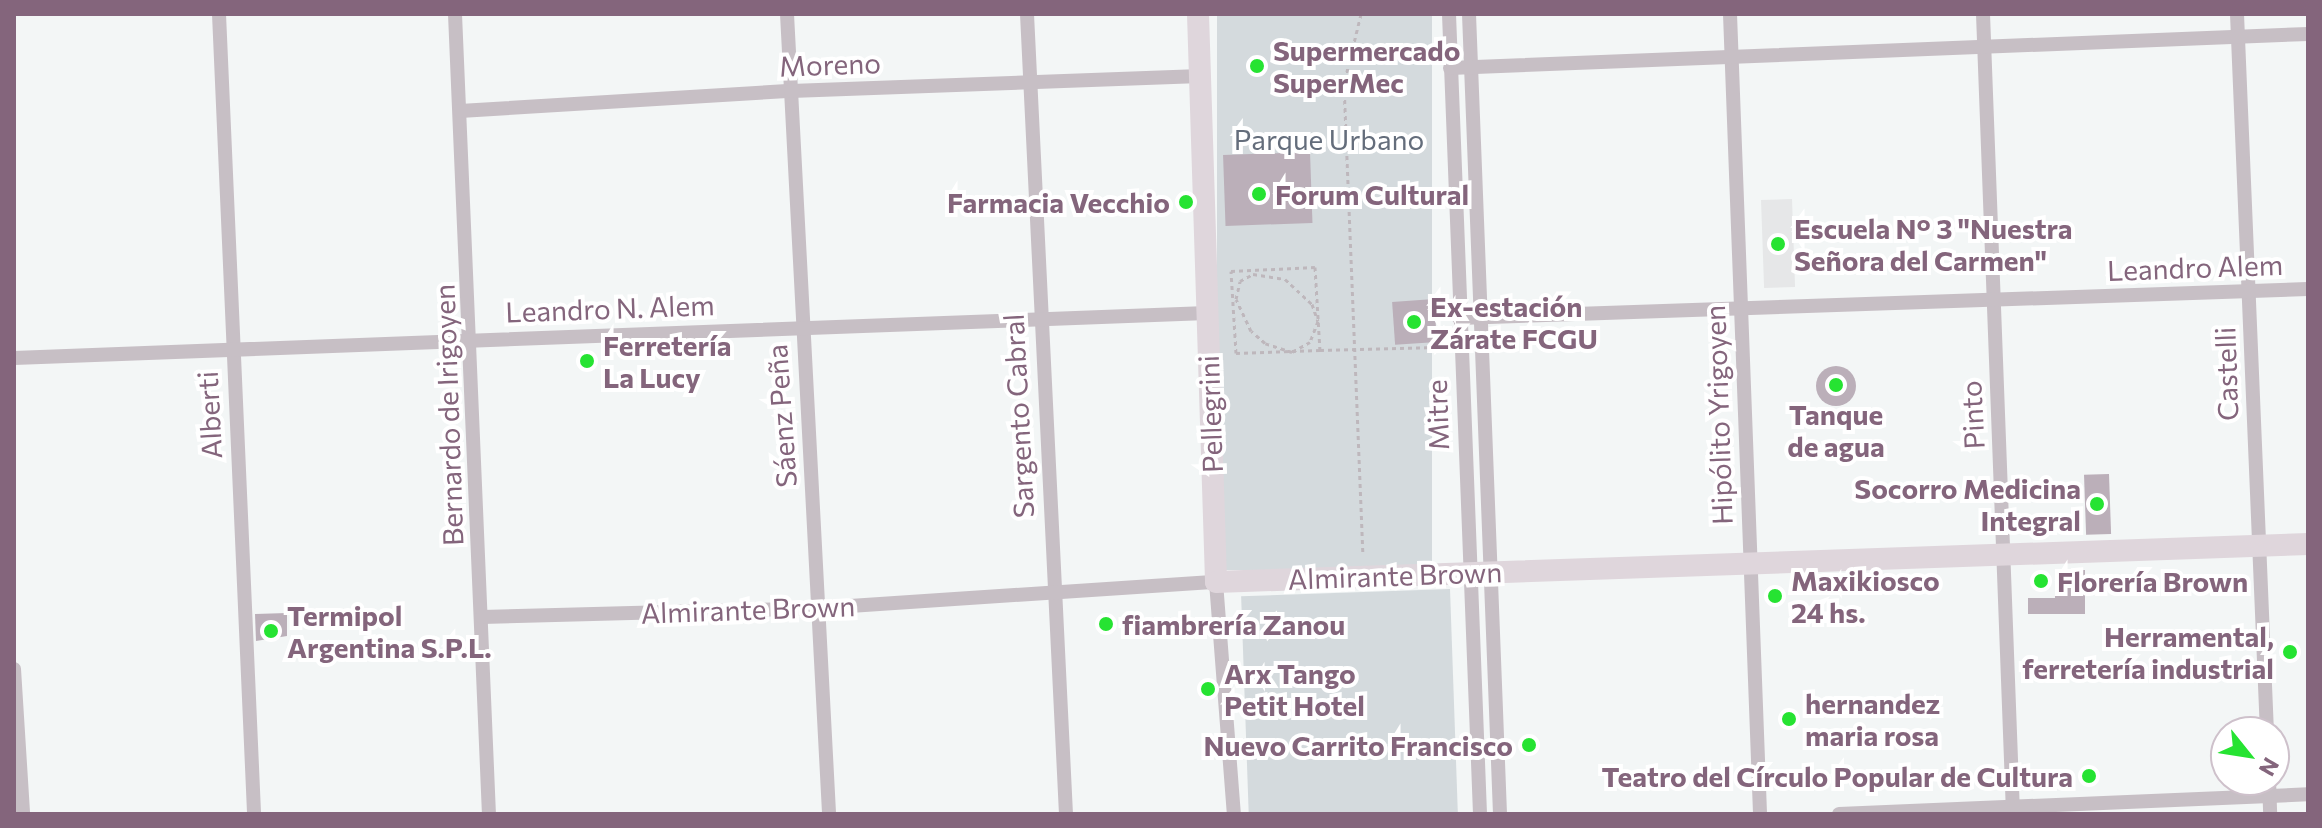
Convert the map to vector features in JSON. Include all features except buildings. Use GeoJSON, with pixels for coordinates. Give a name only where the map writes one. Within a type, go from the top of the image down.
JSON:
{"type":"FeatureCollection","features":[{"type":"Feature","properties":{"kind":"street","name":"Alberti"},"geometry":{"type":"LineString","coordinates":[[219,14],[254,814]]}},
{"type":"Feature","properties":{"kind":"street","name":"Bernardo de Irigoyen"},"geometry":{"type":"LineString","coordinates":[[455,14],[473,339],[489,814]]}},
{"type":"Feature","properties":{"kind":"street","name":"Sáenz Peña"},"geometry":{"type":"LineString","coordinates":[[787,14],[829,814]]}},
{"type":"Feature","properties":{"kind":"street","name":"Sargento Cabral"},"geometry":{"type":"LineString","coordinates":[[1027,14],[1039,321],[1066,814]]}},
{"type":"Feature","properties":{"kind":"street","name":"Pellegrini"},"geometry":{"type":"LineString","coordinates":[[1198,14],[1216,582],[1234,814]]}},
{"type":"Feature","properties":{"kind":"street","name":"Mitre"},"geometry":{"type":"LineString","coordinates":[[1449,14],[1459,318],[1500,814]]}},
{"type":"Feature","properties":{"kind":"street","name":"Mitre"},"geometry":{"type":"LineString","coordinates":[[1469,14],[1480,317],[1480,814]]}},
{"type":"Feature","properties":{"kind":"street","name":"Hipólito Yrigoyen"},"geometry":{"type":"LineString","coordinates":[[1730,14],[1760,814]]}},
{"type":"Feature","properties":{"kind":"street","name":"Pinto"},"geometry":{"type":"LineString","coordinates":[[1983,14],[2012,811]]}},
{"type":"Feature","properties":{"kind":"street","name":"Castelli"},"geometry":{"type":"LineString","coordinates":[[2237,14],[2266,716]]}},
{"type":"Feature","properties":{"kind":"street"},"geometry":{"type":"LineString","coordinates":[[1450,68],[2308,34]]}},
{"type":"Feature","properties":{"kind":"street","name":"Moreno"},"geometry":{"type":"LineString","coordinates":[[460,111],[791,91],[1029,86],[1201,76]]}},
{"type":"Feature","properties":{"kind":"street","name":"Leandro Alem"},"geometry":{"type":"LineString","coordinates":[[1459,318],[2308,289]]}},
{"type":"Feature","properties":{"kind":"street","name":"Leandro N. Alem"},"geometry":{"type":"LineString","coordinates":[[14,358],[1207,313]]}},
{"type":"Feature","properties":{"kind":"street","name":"Almirante Brown"},"geometry":{"type":"LineString","coordinates":[[482,617],[820,608],[1398,573],[1750,567],[2308,544]]}},
{"type":"Feature","properties":{"kind":"street"},"geometry":{"type":"LineString","coordinates":[[14,669],[23,814]]}},
{"type":"Feature","properties":{"kind":"street"},"geometry":{"type":"LineString","coordinates":[[1839,814],[2012,811],[2270,796],[2270,814]]}},
{"type":"Feature","properties":{"kind":"path"},"geometry":{"type":"LineString","coordinates":[[1361,14],[1344,84],[1363,554]]}},
{"type":"Feature","properties":{"kind":"path"},"geometry":{"type":"LineString","coordinates":[[1320,350],[1315,267],[1231,271],[1236,353],[1438,347]]}},
{"type":"Feature","properties":{"kind":"path"},"geometry":{"type":"LineString","coordinates":[[1253,274],[1285,279],[1312,304],[1318,321],[1310,342],[1292,352],[1265,343],[1240,317],[1236,299],[1240,281],[1253,274]]}},
{"type":"Feature","properties":{"kind":"shaded area","name":"Escuela N° 3 \"Nuestra Señora del Carmen\""},"geometry":{"type":"Polygon","coordinates":[[[1792,199],[1795,287],[1764,288],[1761,200],[1792,199]]]}},
{"type":"Feature","properties":{"kind":"green space","name":"Parque Urbano"},"geometry":{"type":"Polygon","coordinates":[[[1217,14],[1432,14],[1432,570],[1217,570],[1217,14]]]}},
{"type":"Feature","properties":{"kind":"green space"},"geometry":{"type":"Polygon","coordinates":[[[1450,589],[1458,814],[1249,814],[1241,596],[1450,589]]]}},
{"type":"Feature","properties":{"kind":"place","name":"Supermercado SuperMec"},"geometry":{"type":"Point","coordinates":[1257,66]}},
{"type":"Feature","properties":{"kind":"place","name":"Forum Cultural"},"geometry":{"type":"Point","coordinates":[1259,194]}},
{"type":"Feature","properties":{"kind":"place","name":"Farmacia Vecchio"},"geometry":{"type":"Point","coordinates":[1186,202]}},
{"type":"Feature","properties":{"kind":"place","name":"Escuela N° 3 \"Nuestra Señora del Carmen\""},"geometry":{"type":"Point","coordinates":[1778,244]}},
{"type":"Feature","properties":{"kind":"place","name":"Ex-estación Zárate FCGU"},"geometry":{"type":"Point","coordinates":[1414,322]}},
{"type":"Feature","properties":{"kind":"place","name":"Ferretería La Lucy"},"geometry":{"type":"Point","coordinates":[587,361]}},
{"type":"Feature","properties":{"kind":"place","name":"Tanque de agua"},"geometry":{"type":"Point","coordinates":[1836,385]}},
{"type":"Feature","properties":{"kind":"place","name":"Socorro Medicina Integral"},"geometry":{"type":"Point","coordinates":[2097,504]}},
{"type":"Feature","properties":{"kind":"place","name":"Florería Brown"},"geometry":{"type":"Point","coordinates":[2041,581]}},
{"type":"Feature","properties":{"kind":"place","name":"Maxikiosco 24 hs."},"geometry":{"type":"Point","coordinates":[1775,596]}},
{"type":"Feature","properties":{"kind":"place","name":"fiambrería Zanou"},"geometry":{"type":"Point","coordinates":[1106,624]}},
{"type":"Feature","properties":{"kind":"place","name":"Termipol Argentina S.P.L."},"geometry":{"type":"Point","coordinates":[271,631]}},
{"type":"Feature","properties":{"kind":"place","name":"Herramental, ferretería industrial"},"geometry":{"type":"Point","coordinates":[2290,652]}},
{"type":"Feature","properties":{"kind":"place","name":"Arx Tango Petit Hotel"},"geometry":{"type":"Point","coordinates":[1208,689]}},
{"type":"Feature","properties":{"kind":"place","name":"hernandez maria rosa"},"geometry":{"type":"Point","coordinates":[1789,719]}},
{"type":"Feature","properties":{"kind":"place","name":"Nuevo Carrito Francisco"},"geometry":{"type":"Point","coordinates":[1529,745]}},
{"type":"Feature","properties":{"kind":"place","name":"Teatro del Círculo Popular de Cultura"},"geometry":{"type":"Point","coordinates":[2089,776]}}]}
